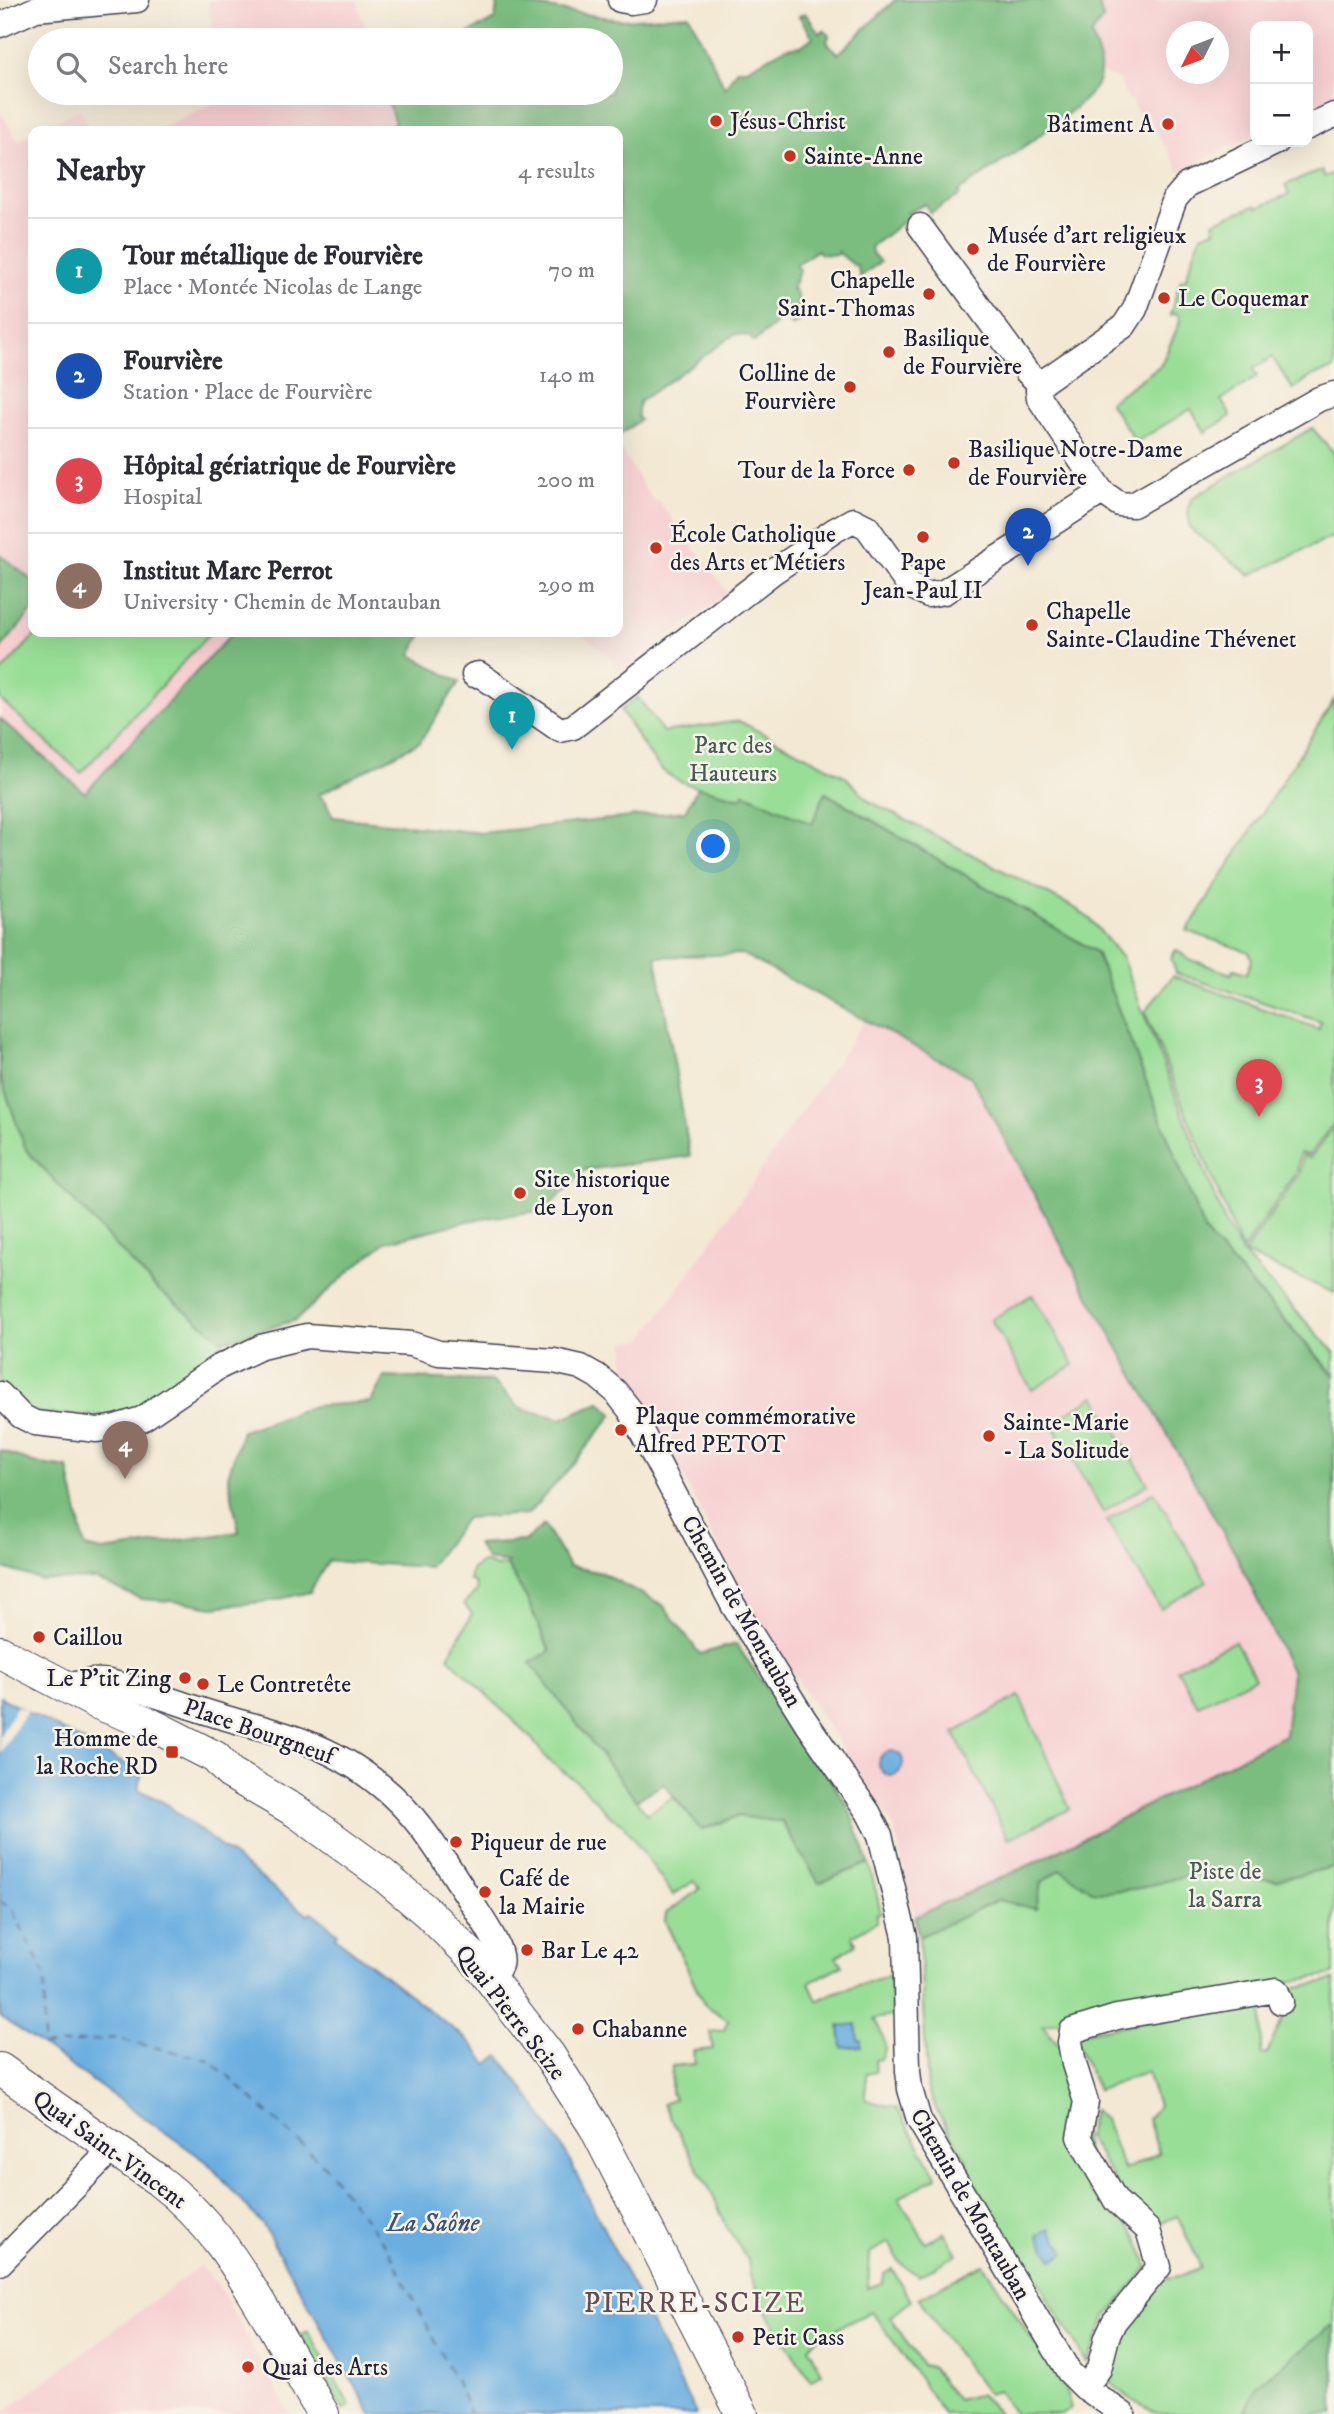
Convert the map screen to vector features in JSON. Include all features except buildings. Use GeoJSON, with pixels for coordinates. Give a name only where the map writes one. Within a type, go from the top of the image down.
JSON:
{"type":"FeatureCollection","features":[{"type":"Feature","properties":{"kind":"main road","name":"Quai Pierre Scize"},"geometry":{"type":"LineString","coordinates":[[0,1652],[67,1687],[210,1754],[230,1773],[297,1812],[382,1874],[428,1913],[491,1978],[549,2055],[595,2127],[742,2414]]}},
{"type":"Feature","properties":{"kind":"main road","name":"Quai Saint-Vincent"},"geometry":{"type":"LineString","coordinates":[[0,2069],[182,2198],[216,2235],[236,2263],[323,2414]]}},
{"type":"Feature","properties":{"kind":"street"},"geometry":{"type":"LineString","coordinates":[[0,24],[36,9],[137,0]]}},
{"type":"Feature","properties":{"kind":"street"},"geometry":{"type":"LineString","coordinates":[[620,0],[645,0]]}},
{"type":"Feature","properties":{"kind":"street"},"geometry":{"type":"LineString","coordinates":[[1313,125],[1334,115]]}},
{"type":"Feature","properties":{"kind":"street"},"geometry":{"type":"LineString","coordinates":[[1267,147],[1187,185],[1175,199],[1135,309],[1125,326],[1044,382],[1038,390],[1040,398],[1102,492],[1119,504],[1133,505],[1320,399],[1334,394]]}},
{"type":"Feature","properties":{"kind":"street"},"geometry":{"type":"LineString","coordinates":[[920,226],[1030,375],[1044,382]]}},
{"type":"Feature","properties":{"kind":"street"},"geometry":{"type":"LineString","coordinates":[[474,675],[479,674],[560,730],[573,727],[713,617],[853,520],[867,527],[908,585],[928,595],[944,592],[1102,492]]}},
{"type":"Feature","properties":{"kind":"street","name":"Chemin de Montauban"},"geometry":{"type":"LineString","coordinates":[[0,1394],[21,1416],[35,1423],[97,1430],[116,1427],[142,1419],[217,1368],[261,1346],[307,1336],[411,1344],[439,1353],[554,1361],[581,1367],[607,1383],[622,1399],[646,1437],[733,1605],[766,1661],[880,1835],[905,1937],[908,2071],[914,2106],[926,2134],[1069,2372],[1085,2388],[1123,2414]]}},
{"type":"Feature","properties":{"kind":"street","name":"Place Bourgneuf"},"geometry":{"type":"LineString","coordinates":[[67,1687],[80,1682],[107,1681],[276,1732],[308,1743],[347,1762],[382,1787],[423,1829],[490,1932],[500,1953],[500,1965],[491,1978]]}},
{"type":"Feature","properties":{"kind":"street"},"geometry":{"type":"LineString","coordinates":[[1085,2388],[1099,2369],[1107,2337],[1114,2322],[1159,2267],[1148,2230],[1116,2201],[1079,2137],[1086,2102],[1074,2064],[1070,2042],[1072,2031],[1116,2017],[1276,1990],[1282,2002]]}},
{"type":"Feature","properties":{"kind":"street"},"geometry":{"type":"LineString","coordinates":[[0,2263],[113,2148]]}},
{"type":"Feature","properties":{"kind":"shaded area"},"geometry":{"type":"Polygon","coordinates":[[[357,0],[365,28],[214,28],[208,10],[209,1],[357,0]]]}},
{"type":"Feature","properties":{"kind":"shaded area"},"geometry":{"type":"Polygon","coordinates":[[[1087,0],[1334,0],[1334,97],[1313,108],[1313,21],[1250,21],[1250,137],[1179,171],[1147,112],[1137,112],[1119,80],[1074,62],[1087,0]]]}},
{"type":"Feature","properties":{"kind":"shaded area"},"geometry":{"type":"Polygon","coordinates":[[[210,105],[390,105],[395,123],[389,126],[166,126],[210,105]]]}},
{"type":"Feature","properties":{"kind":"shaded area"},"geometry":{"type":"Polygon","coordinates":[[[80,109],[89,126],[48,126],[80,109]]]}},
{"type":"Feature","properties":{"kind":"shaded area"},"geometry":{"type":"Polygon","coordinates":[[[0,112],[18,141],[28,136],[28,577],[0,555],[0,112]]]}},
{"type":"Feature","properties":{"kind":"shaded area","name":"École Catholique des Arts et Métiers"},"geometry":{"type":"Polygon","coordinates":[[[623,452],[644,488],[655,502],[658,500],[728,593],[620,671],[602,649],[585,637],[623,637],[623,452]]]}},
{"type":"Feature","properties":{"kind":"shaded area"},"geometry":{"type":"Polygon","coordinates":[[[28,616],[28,637],[228,637],[85,793],[0,719],[0,649],[28,616]]]}},
{"type":"Feature","properties":{"kind":"shaded area","name":"Sainte-Marie - La Solitude"},"geometry":{"type":"Polygon","coordinates":[[[883,995],[1010,1028],[1334,1462],[1286,1735],[1036,1862],[915,1917],[894,1827],[746,1601],[649,1410],[625,1379],[625,1342],[643,1339],[883,995]]]}},
{"type":"Feature","properties":{"kind":"shaded area"},"geometry":{"type":"Polygon","coordinates":[[[200,2266],[217,2284],[290,2414],[1,2414],[200,2266]]]}},
{"type":"Feature","properties":{"kind":"green space"},"geometry":{"type":"Polygon","coordinates":[[[498,0],[621,20],[689,15],[725,88],[737,69],[747,69],[786,48],[801,46],[813,37],[799,16],[805,13],[819,33],[824,30],[829,36],[827,42],[838,54],[895,0],[1098,0],[1103,19],[1091,35],[1099,58],[1100,76],[1091,93],[1077,106],[1035,139],[958,192],[960,195],[930,213],[925,204],[907,213],[909,217],[871,247],[872,253],[880,262],[860,277],[857,265],[838,252],[837,255],[821,254],[818,250],[798,263],[796,266],[800,269],[792,289],[795,290],[800,305],[798,307],[809,314],[792,326],[784,316],[754,342],[749,336],[735,334],[639,402],[637,417],[640,420],[623,432],[623,126],[389,126],[395,123],[389,105],[623,105],[623,28],[478,28],[495,19],[498,0]]]}},
{"type":"Feature","properties":{"kind":"green space"},"geometry":{"type":"Polygon","coordinates":[[[1322,170],[1324,177],[1334,173],[1334,369],[1314,375],[1293,389],[1272,357],[1253,369],[1257,377],[1221,400],[1231,416],[1205,432],[1191,409],[1136,442],[1109,402],[1161,365],[1180,322],[1175,313],[1170,315],[1181,280],[1185,280],[1201,235],[1215,230],[1213,222],[1289,194],[1285,185],[1322,170]]]}},
{"type":"Feature","properties":{"kind":"green space"},"geometry":{"type":"Polygon","coordinates":[[[1312,428],[1334,453],[1334,536],[1250,575],[1190,529],[1188,508],[1192,498],[1312,428]]]}},
{"type":"Feature","properties":{"kind":"green space"},"geometry":{"type":"Polygon","coordinates":[[[0,555],[28,577],[28,616],[0,649],[0,555]]]}},
{"type":"Feature","properties":{"kind":"green space"},"geometry":{"type":"Polygon","coordinates":[[[33,637],[206,637],[81,773],[0,699],[0,673],[33,637]]]}},
{"type":"Feature","properties":{"kind":"green space"},"geometry":{"type":"Polygon","coordinates":[[[228,637],[420,637],[411,655],[459,682],[420,742],[318,795],[325,800],[333,817],[481,833],[685,811],[698,787],[741,798],[744,793],[812,824],[825,793],[1096,952],[1205,1233],[1334,1376],[1334,1867],[1276,1880],[1196,1873],[1140,1888],[1105,1892],[1092,1891],[1060,1869],[1041,1883],[1036,1909],[998,1900],[919,1937],[915,1917],[1036,1862],[1285,1735],[1292,1673],[1236,1555],[1087,1293],[971,1077],[742,954],[656,957],[690,1156],[585,1170],[545,1210],[472,1220],[386,1242],[296,1320],[224,1341],[155,1287],[26,1150],[0,1076],[0,719],[85,793],[228,637]]]}},
{"type":"Feature","properties":{"kind":"green space","name":"Parc des Hauteurs"},"geometry":{"type":"Polygon","coordinates":[[[638,697],[663,732],[739,721],[845,776],[869,801],[1075,908],[1091,920],[1122,958],[1225,1223],[1243,1254],[1334,1352],[1334,1374],[1205,1233],[1096,952],[826,793],[812,824],[744,793],[741,798],[675,779],[661,769],[621,710],[638,697]]]}},
{"type":"Feature","properties":{"kind":"green space"},"geometry":{"type":"Polygon","coordinates":[[[1334,700],[1334,1123],[1309,1155],[1300,1153],[1297,1172],[1242,1251],[1145,1012],[1173,976],[1319,1029],[1321,1022],[1176,973],[1171,958],[1176,950],[1189,959],[1231,974],[1234,969],[1247,973],[1252,960],[1249,952],[1187,931],[1334,700]]]}},
{"type":"Feature","properties":{"kind":"green space"},"geometry":{"type":"Polygon","coordinates":[[[0,1076],[26,1150],[155,1287],[224,1341],[189,1376],[122,1416],[28,1411],[0,1384],[0,1076]]]}},
{"type":"Feature","properties":{"kind":"green space"},"geometry":{"type":"Polygon","coordinates":[[[1334,1127],[1334,1293],[1244,1253],[1300,1173],[1303,1156],[1310,1158],[1334,1127]]]}},
{"type":"Feature","properties":{"kind":"green space"},"geometry":{"type":"Polygon","coordinates":[[[1032,1295],[1074,1365],[1032,1390],[991,1320],[1032,1295]]]}},
{"type":"Feature","properties":{"kind":"green space"},"geometry":{"type":"Polygon","coordinates":[[[384,1377],[492,1381],[520,1408],[561,1419],[600,1402],[613,1414],[528,1514],[466,1518],[429,1567],[328,1561],[310,1592],[271,1601],[213,1607],[141,1599],[95,1579],[42,1580],[0,1567],[0,1450],[33,1463],[68,1468],[85,1547],[102,1551],[239,1532],[228,1476],[242,1431],[314,1406],[371,1402],[384,1377]]]}},
{"type":"Feature","properties":{"kind":"green space"},"geometry":{"type":"Polygon","coordinates":[[[1095,1396],[1148,1484],[1103,1512],[1051,1423],[1095,1396]]]}},
{"type":"Feature","properties":{"kind":"green space"},"geometry":{"type":"Polygon","coordinates":[[[1154,1492],[1207,1582],[1161,1609],[1107,1521],[1154,1492]]]}},
{"type":"Feature","properties":{"kind":"green space"},"geometry":{"type":"Polygon","coordinates":[[[544,1525],[569,1566],[602,1573],[663,1605],[700,1654],[736,1644],[847,1804],[869,1863],[819,1883],[782,1822],[738,1816],[701,1830],[664,1784],[636,1800],[530,1663],[550,1651],[527,1599],[508,1563],[487,1559],[477,1544],[524,1541],[544,1525]]]}},
{"type":"Feature","properties":{"kind":"green space"},"geometry":{"type":"Polygon","coordinates":[[[483,1562],[496,1567],[507,1565],[527,1599],[550,1652],[531,1663],[647,1814],[673,1797],[702,1830],[738,1816],[782,1822],[819,1883],[869,1863],[881,1913],[876,1914],[876,1922],[852,1936],[856,1944],[836,1957],[842,1965],[809,1983],[817,2001],[833,1993],[890,1975],[892,2016],[874,2019],[882,2034],[885,2049],[881,2059],[875,2060],[876,2072],[866,2074],[866,2100],[897,2108],[937,2177],[899,2198],[926,2243],[944,2232],[957,2254],[919,2276],[899,2262],[889,2242],[870,2253],[868,2288],[883,2283],[884,2274],[892,2269],[911,2301],[890,2317],[922,2365],[931,2367],[957,2400],[980,2394],[999,2414],[944,2414],[872,2311],[816,2339],[809,2347],[822,2373],[811,2381],[774,2325],[750,2276],[748,2260],[725,2224],[714,2197],[663,2104],[674,2099],[671,2092],[672,2066],[695,2064],[693,2051],[713,2049],[710,2032],[724,2030],[728,2020],[704,2004],[665,1921],[666,1913],[700,1889],[694,1881],[673,1895],[623,1824],[611,1817],[581,1785],[547,1759],[531,1738],[448,1657],[472,1614],[464,1604],[477,1591],[475,1583],[469,1580],[472,1569],[483,1562]]]}},
{"type":"Feature","properties":{"kind":"green space"},"geometry":{"type":"Polygon","coordinates":[[[1235,1641],[1255,1678],[1198,1705],[1177,1669],[1235,1641]]]}},
{"type":"Feature","properties":{"kind":"green space"},"geometry":{"type":"Polygon","coordinates":[[[1019,1696],[1070,1809],[1008,1839],[954,1733],[1019,1696]]]}},
{"type":"Feature","properties":{"kind":"green space","name":"Piste de la Sarra"},"geometry":{"type":"Polygon","coordinates":[[[1334,1707],[1334,1974],[1042,2025],[1061,2047],[1094,2180],[1089,2191],[1125,2222],[1137,2237],[1148,2266],[1106,2317],[1087,2363],[1020,2252],[1007,2239],[928,2090],[919,1937],[915,1917],[1036,1862],[1286,1735],[1334,1707]]]}},
{"type":"Feature","properties":{"kind":"green space"},"geometry":{"type":"Polygon","coordinates":[[[1334,1980],[1334,2324],[1262,2381],[1245,2414],[1161,2414],[1145,2408],[1105,2378],[1120,2335],[1161,2279],[1185,2275],[1201,2267],[1177,2216],[1161,2223],[1119,2188],[1087,2136],[1093,2110],[1105,2120],[1124,2170],[1159,2153],[1148,2119],[1158,2106],[1147,2072],[1098,2090],[1078,2046],[1076,2034],[1267,1999],[1272,2005],[1262,2009],[1261,2055],[1267,2054],[1291,2000],[1282,1990],[1334,1980]]]}},
{"type":"Feature","properties":{"kind":"green space"},"geometry":{"type":"Polygon","coordinates":[[[983,2264],[1065,2389],[1071,2408],[1061,2414],[1015,2414],[998,2391],[988,2394],[943,2335],[919,2298],[983,2264]]]}},
{"type":"Feature","properties":{"kind":"green space"},"geometry":{"type":"Polygon","coordinates":[[[1334,2324],[1334,2414],[1244,2414],[1256,2386],[1334,2324]]]}},
{"type":"Feature","properties":{"kind":"green space"},"geometry":{"type":"Polygon","coordinates":[[[308,2331],[350,2406],[343,2410],[300,2335],[308,2331]]]}},
{"type":"Feature","properties":{"kind":"water","name":"La Saône"},"geometry":{"type":"Polygon","coordinates":[[[0,1697],[142,1773],[138,1789],[165,1803],[308,1915],[312,1912],[338,1933],[335,1937],[469,2041],[487,2064],[499,2056],[538,2109],[567,2155],[696,2414],[371,2414],[263,2225],[207,2162],[0,2016],[0,1697]]]}},
{"type":"Feature","properties":{"kind":"water"},"geometry":{"type":"Polygon","coordinates":[[[891,1751],[902,1758],[903,1763],[896,1774],[891,1775],[880,1768],[879,1763],[886,1752],[891,1751]]]}},
{"type":"Feature","properties":{"kind":"water"},"geometry":{"type":"Polygon","coordinates":[[[856,2024],[861,2046],[842,2048],[839,2026],[856,2024]]]}},
{"type":"Feature","properties":{"kind":"water"},"geometry":{"type":"Polygon","coordinates":[[[1050,2228],[1065,2252],[1053,2260],[1038,2235],[1050,2228]]]}},
{"type":"Feature","properties":{"kind":"pier"},"geometry":{"type":"Polygon","coordinates":[[[17,1706],[27,1710],[0,1753],[0,1735],[17,1706]]]}},
{"type":"Feature","properties":{"kind":"ferry route"},"geometry":{"type":"LineString","coordinates":[[0,1901],[12,1909],[45,1975],[43,2046],[114,2038],[210,2060],[324,2165],[388,2249],[470,2414]]}},
{"type":"Feature","properties":{"kind":"place","name":"Jésus-Christ"},"geometry":{"type":"Point","coordinates":[716,121]}},
{"type":"Feature","properties":{"kind":"place","name":"Bâtiment A"},"geometry":{"type":"Point","coordinates":[1168,124]}},
{"type":"Feature","properties":{"kind":"place","name":"Sainte-Anne"},"geometry":{"type":"Point","coordinates":[790,156]}},
{"type":"Feature","properties":{"kind":"place","name":"Musée d'art religieux de Fourvière"},"geometry":{"type":"Point","coordinates":[973,249]}},
{"type":"Feature","properties":{"kind":"place","name":"Chapelle Saint-Thomas"},"geometry":{"type":"Point","coordinates":[929,294]}},
{"type":"Feature","properties":{"kind":"place","name":"Le Coquemar"},"geometry":{"type":"Point","coordinates":[1164,298]}},
{"type":"Feature","properties":{"kind":"place","name":"Basilique de Fourvière"},"geometry":{"type":"Point","coordinates":[889,352]}},
{"type":"Feature","properties":{"kind":"place","name":"Colline de Fourvière"},"geometry":{"type":"Point","coordinates":[850,387]}},
{"type":"Feature","properties":{"kind":"place","name":"Basilique Notre-Dame de Fourvière"},"geometry":{"type":"Point","coordinates":[954,463]}},
{"type":"Feature","properties":{"kind":"place","name":"Tour de la Force"},"geometry":{"type":"Point","coordinates":[909,470]}},
{"type":"Feature","properties":{"kind":"place","name":"Pape Jean-Paul II"},"geometry":{"type":"Point","coordinates":[923,537]}},
{"type":"Feature","properties":{"kind":"place","name":"École Catholique des Arts et Métiers"},"geometry":{"type":"Point","coordinates":[656,548]}},
{"type":"Feature","properties":{"kind":"place","name":"Fourvière"},"geometry":{"type":"Point","coordinates":[1028,566]}},
{"type":"Feature","properties":{"kind":"place","name":"Chapelle Sainte-Claudine Thévenet"},"geometry":{"type":"Point","coordinates":[1032,625]}},
{"type":"Feature","properties":{"kind":"place","name":"Tour métallique de Fourvière"},"geometry":{"type":"Point","coordinates":[512,750]}},
{"type":"Feature","properties":{"kind":"place","name":"Hôpital gériatrique de Fourvière"},"geometry":{"type":"Point","coordinates":[1259,1117]}},
{"type":"Feature","properties":{"kind":"place","name":"Site historique de Lyon"},"geometry":{"type":"Point","coordinates":[520,1193]}},
{"type":"Feature","properties":{"kind":"place","name":"Plaque commémorative Alfred PETOT"},"geometry":{"type":"Point","coordinates":[621,1430]}},
{"type":"Feature","properties":{"kind":"place","name":"Sainte-Marie - La Solitude"},"geometry":{"type":"Point","coordinates":[989,1436]}},
{"type":"Feature","properties":{"kind":"place","name":"Institut Marc Perrot"},"geometry":{"type":"Point","coordinates":[125,1479]}},
{"type":"Feature","properties":{"kind":"place","name":"Caillou"},"geometry":{"type":"Point","coordinates":[39,1637]}},
{"type":"Feature","properties":{"kind":"place","name":"Le P'tit Zing"},"geometry":{"type":"Point","coordinates":[185,1678]}},
{"type":"Feature","properties":{"kind":"place","name":"Le Contretête"},"geometry":{"type":"Point","coordinates":[203,1684]}},
{"type":"Feature","properties":{"kind":"place","name":"Homme de la Roche RD"},"geometry":{"type":"Point","coordinates":[172,1752]}},
{"type":"Feature","properties":{"kind":"place","name":"Piqueur de rue"},"geometry":{"type":"Point","coordinates":[456,1842]}},
{"type":"Feature","properties":{"kind":"place","name":"Café de la Mairie"},"geometry":{"type":"Point","coordinates":[485,1892]}},
{"type":"Feature","properties":{"kind":"place","name":"Bar Le 42"},"geometry":{"type":"Point","coordinates":[527,1950]}},
{"type":"Feature","properties":{"kind":"place","name":"Chabanne"},"geometry":{"type":"Point","coordinates":[578,2029]}},
{"type":"Feature","properties":{"kind":"place","name":"Petit Cass"},"geometry":{"type":"Point","coordinates":[738,2337]}},
{"type":"Feature","properties":{"kind":"place","name":"Quai des Arts"},"geometry":{"type":"Point","coordinates":[248,2367]}},
{"type":"Feature","properties":{"kind":"district","name":"PIERRE-SCIZE"},"geometry":{"type":"Point","coordinates":[695,2302]}}]}
